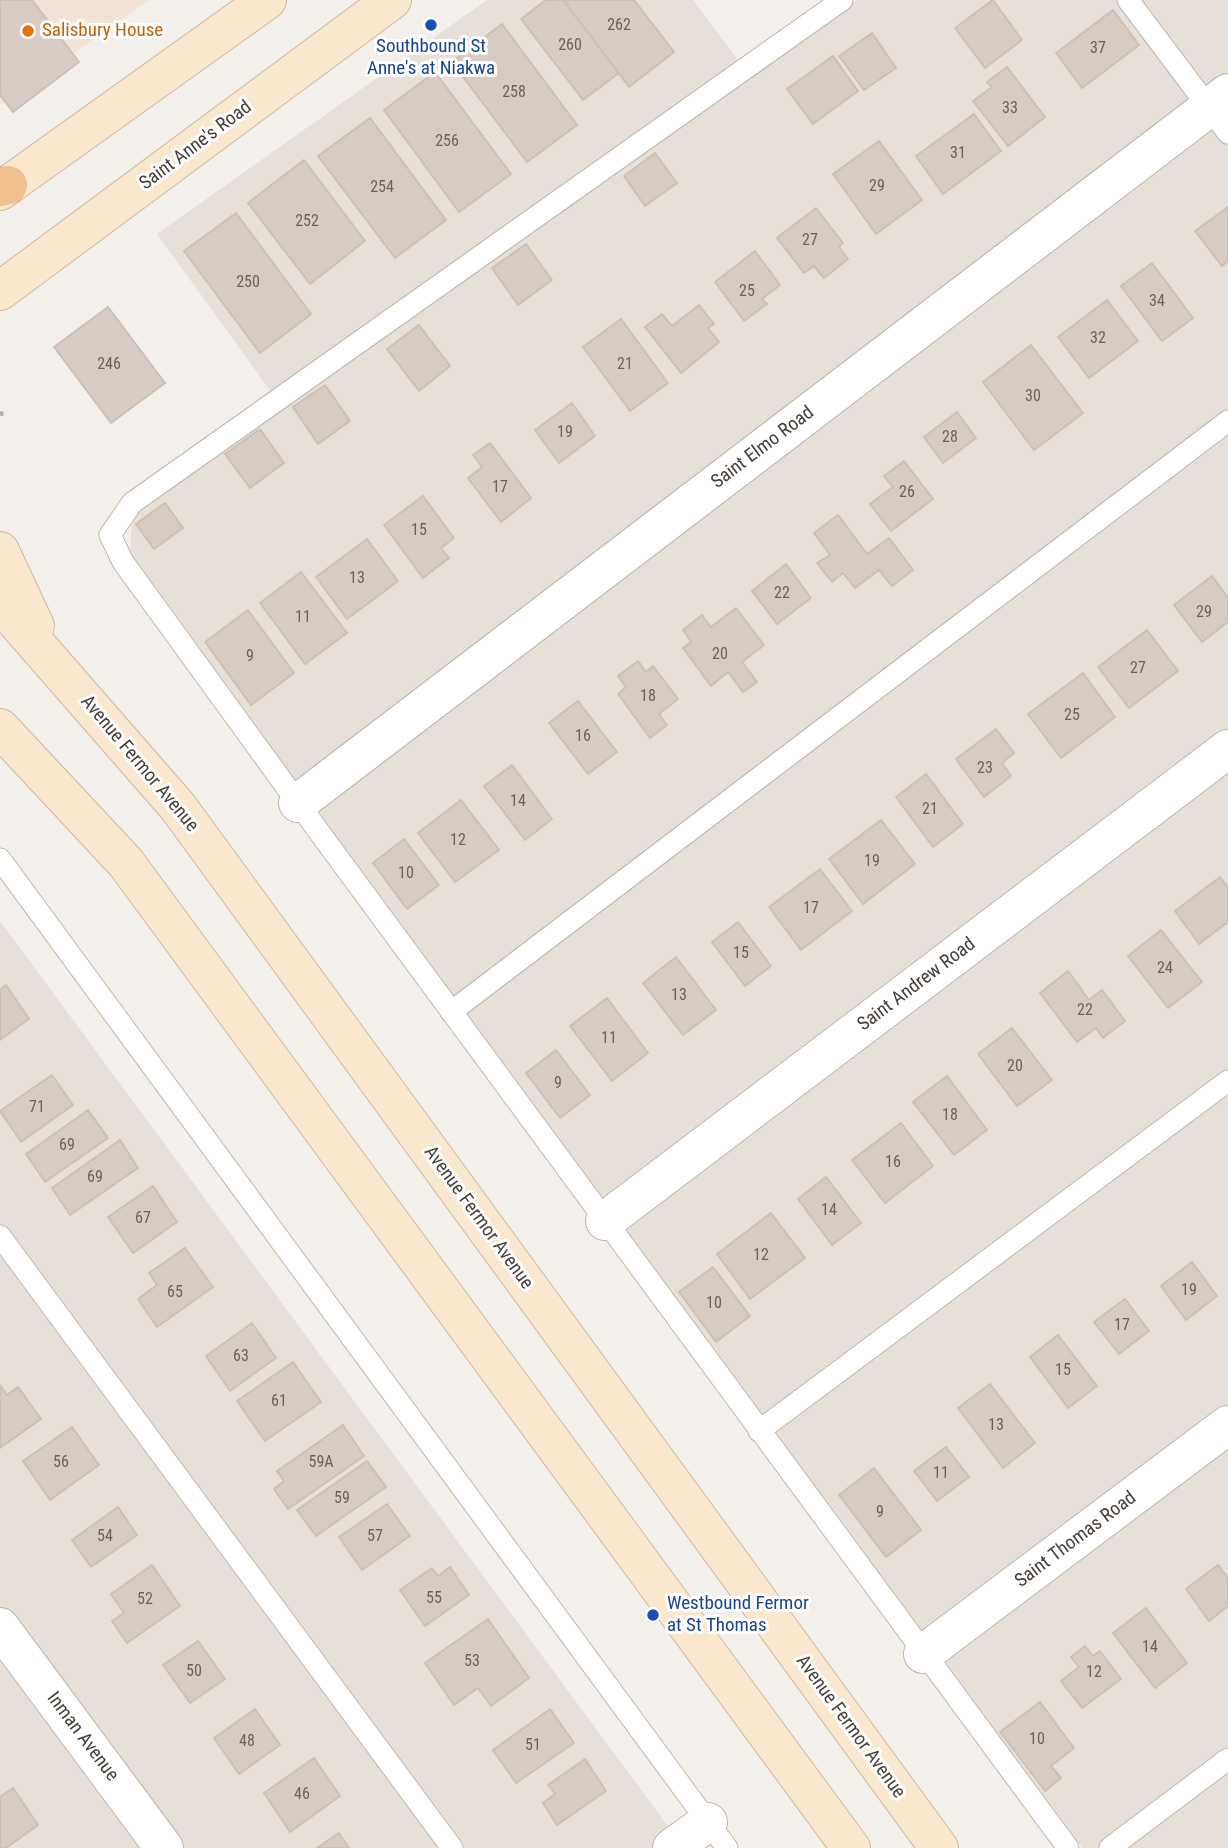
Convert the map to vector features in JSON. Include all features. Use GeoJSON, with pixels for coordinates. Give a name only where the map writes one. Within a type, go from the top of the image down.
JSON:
{"type":"FeatureCollection","features":[{"type":"Feature","properties":{"kind":"main road"},"geometry":{"type":"LineString","coordinates":[[4,182],[267,0]]}},
{"type":"Feature","properties":{"kind":"main road","name":"Saint Anne's Road"},"geometry":{"type":"LineString","coordinates":[[0,291],[392,0]]}},
{"type":"Feature","properties":{"kind":"main road"},"geometry":{"type":"LineString","coordinates":[[0,551],[47,654]]}},
{"type":"Feature","properties":{"kind":"main road","name":"Avenue Fermor Avenue"},"geometry":{"type":"LineString","coordinates":[[0,603],[178,807],[939,1848]]}},
{"type":"Feature","properties":{"kind":"main road"},"geometry":{"type":"LineString","coordinates":[[0,728],[126,863],[851,1848]]}},
{"type":"Feature","properties":{"kind":"street","name":"Saint Elmo Road"},"geometry":{"type":"LineString","coordinates":[[298,803],[1222,111]]}},
{"type":"Feature","properties":{"kind":"street","name":"Saint Andrew Road"},"geometry":{"type":"LineString","coordinates":[[605,1221],[1228,749]]}},
{"type":"Feature","properties":{"kind":"street","name":"Saint Thomas Road"},"geometry":{"type":"LineString","coordinates":[[923,1654],[1228,1426]]}},
{"type":"Feature","properties":{"kind":"street","name":"Inman Avenue"},"geometry":{"type":"LineString","coordinates":[[0,1627],[164,1848]]}},
{"type":"Feature","properties":{"kind":"street"},"geometry":{"type":"LineString","coordinates":[[672,1848],[717,1835]]}},
{"type":"Feature","properties":{"kind":"lane"},"geometry":{"type":"LineString","coordinates":[[842,0],[132,503],[110,535],[122,562],[1068,1848]]}},
{"type":"Feature","properties":{"kind":"lane"},"geometry":{"type":"LineString","coordinates":[[1128,0],[1222,111]]}},
{"type":"Feature","properties":{"kind":"lane"},"geometry":{"type":"LineString","coordinates":[[451,1012],[1228,421]]}},
{"type":"Feature","properties":{"kind":"lane"},"geometry":{"type":"LineString","coordinates":[[0,859],[717,1835]]}},
{"type":"Feature","properties":{"kind":"lane"},"geometry":{"type":"LineString","coordinates":[[759,1431],[1228,1081]]}},
{"type":"Feature","properties":{"kind":"lane"},"geometry":{"type":"LineString","coordinates":[[0,1236],[452,1848]]}},
{"type":"Feature","properties":{"kind":"lane"},"geometry":{"type":"LineString","coordinates":[[1110,1848],[1228,1759]]}},
{"type":"Feature","properties":{"kind":"shaded area"},"geometry":{"type":"Polygon","coordinates":[[[0,0],[149,0],[0,105],[0,0]]]}},
{"type":"Feature","properties":{"kind":"shaded area"},"geometry":{"type":"Polygon","coordinates":[[[487,0],[693,0],[750,76],[857,0],[1228,0],[1228,1848],[1082,1848],[130,558],[132,518],[282,407],[157,234],[487,0]]]}},
{"type":"Feature","properties":{"kind":"shaded area"},"geometry":{"type":"Polygon","coordinates":[[[0,921],[684,1848],[0,1848],[0,921]]]}},
{"type":"Feature","properties":{"kind":"building","name":"Salisbury House"},"geometry":{"type":"Polygon","coordinates":[[[0,0],[32,0],[79,62],[13,112],[0,95],[0,0]]]}},
{"type":"Feature","properties":{"kind":"building"},"geometry":{"type":"Polygon","coordinates":[[[546,0],[563,0],[619,73],[583,100],[521,19],[546,0]]]}},
{"type":"Feature","properties":{"kind":"building"},"geometry":{"type":"Polygon","coordinates":[[[563,0],[634,0],[674,52],[629,87],[563,0]]]}},
{"type":"Feature","properties":{"kind":"building"},"geometry":{"type":"Polygon","coordinates":[[[993,0],[1022,40],[985,68],[955,28],[993,0]]]}},
{"type":"Feature","properties":{"kind":"building"},"geometry":{"type":"Polygon","coordinates":[[[1113,10],[1139,45],[1082,88],[1056,53],[1113,10]]]}},
{"type":"Feature","properties":{"kind":"building"},"geometry":{"type":"Polygon","coordinates":[[[502,24],[577,125],[527,162],[452,62],[502,24]]]}},
{"type":"Feature","properties":{"kind":"building"},"geometry":{"type":"Polygon","coordinates":[[[872,33],[896,68],[864,90],[839,56],[872,33]]]}},
{"type":"Feature","properties":{"kind":"building"},"geometry":{"type":"Polygon","coordinates":[[[833,56],[858,91],[813,124],[787,89],[833,56]]]}},
{"type":"Feature","properties":{"kind":"building"},"geometry":{"type":"Polygon","coordinates":[[[1007,67],[1045,117],[1008,146],[973,101],[992,87],[987,82],[1007,67]]]}},
{"type":"Feature","properties":{"kind":"building"},"geometry":{"type":"Polygon","coordinates":[[[435,72],[511,174],[459,212],[384,110],[435,72]]]}},
{"type":"Feature","properties":{"kind":"building"},"geometry":{"type":"Polygon","coordinates":[[[974,114],[1001,151],[943,194],[916,156],[974,114]]]}},
{"type":"Feature","properties":{"kind":"building"},"geometry":{"type":"Polygon","coordinates":[[[370,118],[446,220],[395,258],[318,156],[370,118]]]}},
{"type":"Feature","properties":{"kind":"building"},"geometry":{"type":"Polygon","coordinates":[[[879,141],[922,200],[876,234],[833,174],[879,141]]]}},
{"type":"Feature","properties":{"kind":"building"},"geometry":{"type":"Polygon","coordinates":[[[655,153],[677,183],[645,206],[624,176],[655,153]]]}},
{"type":"Feature","properties":{"kind":"building"},"geometry":{"type":"Polygon","coordinates":[[[304,160],[365,241],[310,284],[248,203],[304,160]]]}},
{"type":"Feature","properties":{"kind":"building"},"geometry":{"type":"Polygon","coordinates":[[[1228,207],[1228,261],[1222,266],[1195,231],[1228,207]]]}},
{"type":"Feature","properties":{"kind":"building"},"geometry":{"type":"Polygon","coordinates":[[[816,208],[843,243],[839,247],[848,259],[824,278],[814,266],[804,273],[777,238],[816,208]]]}},
{"type":"Feature","properties":{"kind":"building"},"geometry":{"type":"Polygon","coordinates":[[[236,213],[311,314],[260,353],[184,251],[236,213]]]}},
{"type":"Feature","properties":{"kind":"building"},"geometry":{"type":"Polygon","coordinates":[[[526,244],[552,280],[518,305],[492,268],[526,244]]]}},
{"type":"Feature","properties":{"kind":"building"},"geometry":{"type":"Polygon","coordinates":[[[755,251],[780,285],[762,299],[767,304],[744,321],[715,282],[755,251]]]}},
{"type":"Feature","properties":{"kind":"building"},"geometry":{"type":"Polygon","coordinates":[[[1152,263],[1193,318],[1162,341],[1121,286],[1152,263]]]}},
{"type":"Feature","properties":{"kind":"building"},"geometry":{"type":"Polygon","coordinates":[[[1107,300],[1138,341],[1089,378],[1058,337],[1107,300]]]}},
{"type":"Feature","properties":{"kind":"building"},"geometry":{"type":"Polygon","coordinates":[[[699,305],[714,324],[708,328],[719,342],[681,373],[645,327],[662,314],[672,326],[699,305]]]}},
{"type":"Feature","properties":{"kind":"building"},"geometry":{"type":"Polygon","coordinates":[[[108,307],[165,383],[111,423],[54,347],[108,307]]]}},
{"type":"Feature","properties":{"kind":"building"},"geometry":{"type":"Polygon","coordinates":[[[621,319],[668,383],[630,411],[583,347],[621,319]]]}},
{"type":"Feature","properties":{"kind":"building"},"geometry":{"type":"Polygon","coordinates":[[[419,325],[450,366],[419,391],[387,349],[419,325]]]}},
{"type":"Feature","properties":{"kind":"building"},"geometry":{"type":"Polygon","coordinates":[[[1031,345],[1083,413],[1034,450],[983,382],[1031,345]]]}},
{"type":"Feature","properties":{"kind":"building"},"geometry":{"type":"Polygon","coordinates":[[[325,385],[350,421],[318,444],[293,407],[325,385]]]}},
{"type":"Feature","properties":{"kind":"building"},"geometry":{"type":"Polygon","coordinates":[[[572,403],[595,436],[559,463],[535,430],[572,403]]]}},
{"type":"Feature","properties":{"kind":"building"},"geometry":{"type":"Polygon","coordinates":[[[957,412],[976,438],[943,463],[924,437],[957,412]]]}},
{"type":"Feature","properties":{"kind":"building"},"geometry":{"type":"Polygon","coordinates":[[[260,429],[284,463],[250,488],[225,454],[260,429]]]}},
{"type":"Feature","properties":{"kind":"building"},"geometry":{"type":"Polygon","coordinates":[[[490,443],[531,498],[501,522],[468,478],[482,467],[473,455],[490,443]]]}},
{"type":"Feature","properties":{"kind":"building"},"geometry":{"type":"Polygon","coordinates":[[[904,461],[933,499],[891,531],[870,504],[893,487],[884,476],[904,461]]]}},
{"type":"Feature","properties":{"kind":"building"},"geometry":{"type":"Polygon","coordinates":[[[423,496],[454,538],[441,548],[449,558],[423,578],[384,525],[423,496]]]}},
{"type":"Feature","properties":{"kind":"building"},"geometry":{"type":"Polygon","coordinates":[[[165,503],[183,528],[154,549],[136,524],[165,503]]]}},
{"type":"Feature","properties":{"kind":"building"},"geometry":{"type":"Polygon","coordinates":[[[838,515],[867,554],[889,538],[913,570],[892,586],[879,570],[855,588],[843,573],[832,582],[817,563],[830,555],[814,533],[838,515]]]}},
{"type":"Feature","properties":{"kind":"building"},"geometry":{"type":"Polygon","coordinates":[[[367,539],[398,581],[347,619],[316,577],[367,539]]]}},
{"type":"Feature","properties":{"kind":"building"},"geometry":{"type":"Polygon","coordinates":[[[786,564],[811,598],[777,624],[752,591],[786,564]]]}},
{"type":"Feature","properties":{"kind":"building"},"geometry":{"type":"Polygon","coordinates":[[[301,572],[347,633],[305,664],[260,603],[301,572]]]}},
{"type":"Feature","properties":{"kind":"building"},"geometry":{"type":"Polygon","coordinates":[[[1212,576],[1228,598],[1228,622],[1202,642],[1174,605],[1212,576]]]}},
{"type":"Feature","properties":{"kind":"building"},"geometry":{"type":"Polygon","coordinates":[[[736,608],[764,645],[742,662],[757,682],[743,692],[728,672],[711,686],[683,648],[691,642],[683,630],[702,615],[711,627],[736,608]]]}},
{"type":"Feature","properties":{"kind":"building"},"geometry":{"type":"Polygon","coordinates":[[[248,610],[294,673],[251,705],[205,642],[248,610]]]}},
{"type":"Feature","properties":{"kind":"building"},"geometry":{"type":"Polygon","coordinates":[[[1147,630],[1178,671],[1129,708],[1098,667],[1147,630]]]}},
{"type":"Feature","properties":{"kind":"building"},"geometry":{"type":"Polygon","coordinates":[[[638,661],[646,672],[653,666],[678,699],[659,714],[667,725],[650,738],[618,694],[626,687],[618,676],[638,661]]]}},
{"type":"Feature","properties":{"kind":"building"},"geometry":{"type":"Polygon","coordinates":[[[1083,673],[1115,717],[1061,758],[1028,714],[1083,673]]]}},
{"type":"Feature","properties":{"kind":"building"},"geometry":{"type":"Polygon","coordinates":[[[578,701],[617,752],[588,774],[549,723],[578,701]]]}},
{"type":"Feature","properties":{"kind":"building"},"geometry":{"type":"Polygon","coordinates":[[[996,729],[1014,753],[1002,763],[1011,776],[984,797],[956,759],[996,729]]]}},
{"type":"Feature","properties":{"kind":"building"},"geometry":{"type":"Polygon","coordinates":[[[512,765],[552,819],[525,840],[484,786],[512,765]]]}},
{"type":"Feature","properties":{"kind":"building"},"geometry":{"type":"Polygon","coordinates":[[[926,774],[963,824],[933,847],[896,797],[926,774]]]}},
{"type":"Feature","properties":{"kind":"building"},"geometry":{"type":"Polygon","coordinates":[[[461,800],[499,850],[455,882],[418,833],[461,800]]]}},
{"type":"Feature","properties":{"kind":"building"},"geometry":{"type":"Polygon","coordinates":[[[881,820],[915,864],[863,904],[829,859],[881,820]]]}},
{"type":"Feature","properties":{"kind":"building"},"geometry":{"type":"Polygon","coordinates":[[[404,839],[439,885],[407,909],[373,863],[404,839]]]}},
{"type":"Feature","properties":{"kind":"building"},"geometry":{"type":"Polygon","coordinates":[[[820,869],[852,911],[801,950],[769,907],[820,869]]]}},
{"type":"Feature","properties":{"kind":"building"},"geometry":{"type":"Polygon","coordinates":[[[1220,877],[1228,887],[1228,922],[1199,944],[1175,911],[1220,877]]]}},
{"type":"Feature","properties":{"kind":"building"},"geometry":{"type":"Polygon","coordinates":[[[738,922],[771,966],[745,986],[712,942],[738,922]]]}},
{"type":"Feature","properties":{"kind":"building"},"geometry":{"type":"Polygon","coordinates":[[[1161,930],[1202,982],[1168,1008],[1128,956],[1161,930]]]}},
{"type":"Feature","properties":{"kind":"building"},"geometry":{"type":"Polygon","coordinates":[[[676,957],[716,1010],[683,1035],[643,983],[676,957]]]}},
{"type":"Feature","properties":{"kind":"building"},"geometry":{"type":"Polygon","coordinates":[[[1068,971],[1089,1000],[1102,990],[1125,1021],[1103,1038],[1096,1028],[1077,1042],[1040,993],[1068,971]]]}},
{"type":"Feature","properties":{"kind":"building"},"geometry":{"type":"Polygon","coordinates":[[[6,985],[29,1019],[0,1040],[0,990],[6,985]]]}},
{"type":"Feature","properties":{"kind":"building"},"geometry":{"type":"Polygon","coordinates":[[[607,998],[648,1053],[612,1081],[570,1026],[607,998]]]}},
{"type":"Feature","properties":{"kind":"building"},"geometry":{"type":"Polygon","coordinates":[[[1012,1028],[1052,1080],[1017,1106],[978,1054],[1012,1028]]]}},
{"type":"Feature","properties":{"kind":"building"},"geometry":{"type":"Polygon","coordinates":[[[556,1050],[590,1095],[560,1118],[526,1073],[556,1050]]]}},
{"type":"Feature","properties":{"kind":"building"},"geometry":{"type":"Polygon","coordinates":[[[52,1075],[73,1105],[21,1142],[0,1111],[52,1075]]]}},
{"type":"Feature","properties":{"kind":"building"},"geometry":{"type":"Polygon","coordinates":[[[947,1076],[987,1130],[954,1155],[913,1102],[947,1076]]]}},
{"type":"Feature","properties":{"kind":"building"},"geometry":{"type":"Polygon","coordinates":[[[88,1110],[108,1138],[45,1182],[26,1154],[88,1110]]]}},
{"type":"Feature","properties":{"kind":"building"},"geometry":{"type":"Polygon","coordinates":[[[901,1123],[933,1166],[885,1203],[852,1160],[901,1123]]]}},
{"type":"Feature","properties":{"kind":"building"},"geometry":{"type":"Polygon","coordinates":[[[120,1140],[138,1168],[70,1215],[52,1188],[120,1140]]]}},
{"type":"Feature","properties":{"kind":"building"},"geometry":{"type":"Polygon","coordinates":[[[826,1177],[861,1223],[832,1245],[798,1199],[826,1177]]]}},
{"type":"Feature","properties":{"kind":"building"},"geometry":{"type":"Polygon","coordinates":[[[153,1186],[177,1222],[133,1253],[108,1217],[153,1186]]]}},
{"type":"Feature","properties":{"kind":"building"},"geometry":{"type":"Polygon","coordinates":[[[771,1213],[805,1258],[750,1299],[717,1254],[771,1213]]]}},
{"type":"Feature","properties":{"kind":"building"},"geometry":{"type":"Polygon","coordinates":[[[185,1248],[213,1287],[157,1327],[138,1299],[157,1285],[149,1273],[185,1248]]]}},
{"type":"Feature","properties":{"kind":"building"},"geometry":{"type":"Polygon","coordinates":[[[1192,1262],[1217,1296],[1186,1320],[1161,1286],[1192,1262]]]}},
{"type":"Feature","properties":{"kind":"building"},"geometry":{"type":"Polygon","coordinates":[[[713,1267],[750,1316],[716,1342],[679,1292],[713,1267]]]}},
{"type":"Feature","properties":{"kind":"building"},"geometry":{"type":"Polygon","coordinates":[[[1125,1299],[1149,1331],[1119,1354],[1094,1322],[1125,1299]]]}},
{"type":"Feature","properties":{"kind":"building"},"geometry":{"type":"Polygon","coordinates":[[[252,1323],[276,1358],[230,1391],[206,1356],[252,1323]]]}},
{"type":"Feature","properties":{"kind":"building"},"geometry":{"type":"Polygon","coordinates":[[[1058,1335],[1097,1386],[1068,1408],[1030,1357],[1058,1335]]]}},
{"type":"Feature","properties":{"kind":"building"},"geometry":{"type":"Polygon","coordinates":[[[293,1362],[321,1402],[265,1441],[237,1401],[293,1362]]]}},
{"type":"Feature","properties":{"kind":"building"},"geometry":{"type":"Polygon","coordinates":[[[990,1384],[1035,1443],[1003,1468],[958,1408],[990,1384]]]}},
{"type":"Feature","properties":{"kind":"building"},"geometry":{"type":"Polygon","coordinates":[[[0,1385],[7,1395],[18,1387],[41,1419],[0,1448],[0,1385]]]}},
{"type":"Feature","properties":{"kind":"building"},"geometry":{"type":"Polygon","coordinates":[[[343,1425],[364,1456],[288,1509],[274,1489],[284,1481],[277,1471],[343,1425]]]}},
{"type":"Feature","properties":{"kind":"building"},"geometry":{"type":"Polygon","coordinates":[[[72,1427],[99,1465],[50,1500],[23,1461],[72,1427]]]}},
{"type":"Feature","properties":{"kind":"building"},"geometry":{"type":"Polygon","coordinates":[[[946,1447],[969,1477],[937,1501],[914,1471],[946,1447]]]}},
{"type":"Feature","properties":{"kind":"building"},"geometry":{"type":"Polygon","coordinates":[[[367,1461],[386,1487],[316,1536],[297,1510],[367,1461]]]}},
{"type":"Feature","properties":{"kind":"building"},"geometry":{"type":"Polygon","coordinates":[[[874,1468],[921,1530],[886,1557],[839,1495],[874,1468]]]}},
{"type":"Feature","properties":{"kind":"building"},"geometry":{"type":"Polygon","coordinates":[[[387,1504],[410,1536],[362,1570],[339,1537],[387,1504]]]}},
{"type":"Feature","properties":{"kind":"building"},"geometry":{"type":"Polygon","coordinates":[[[118,1507],[137,1535],[91,1567],[72,1540],[118,1507]]]}},
{"type":"Feature","properties":{"kind":"building"},"geometry":{"type":"Polygon","coordinates":[[[152,1565],[180,1606],[127,1643],[112,1621],[124,1613],[111,1594],[152,1565]]]}},
{"type":"Feature","properties":{"kind":"building"},"geometry":{"type":"Polygon","coordinates":[[[1218,1565],[1228,1578],[1228,1606],[1209,1621],[1186,1589],[1218,1565]]]}},
{"type":"Feature","properties":{"kind":"building"},"geometry":{"type":"Polygon","coordinates":[[[450,1567],[469,1595],[425,1626],[400,1590],[432,1568],[438,1576],[450,1567]]]}},
{"type":"Feature","properties":{"kind":"building"},"geometry":{"type":"Polygon","coordinates":[[[1146,1608],[1187,1663],[1155,1688],[1113,1633],[1146,1608]]]}},
{"type":"Feature","properties":{"kind":"building"},"geometry":{"type":"Polygon","coordinates":[[[488,1619],[529,1678],[491,1706],[478,1688],[454,1705],[425,1663],[488,1619]]]}},
{"type":"Feature","properties":{"kind":"building"},"geometry":{"type":"Polygon","coordinates":[[[198,1641],[225,1679],[190,1703],[163,1665],[198,1641]]]}},
{"type":"Feature","properties":{"kind":"building"},"geometry":{"type":"Polygon","coordinates":[[[1085,1646],[1093,1656],[1100,1651],[1121,1679],[1082,1708],[1061,1681],[1079,1667],[1071,1657],[1085,1646]]]}},
{"type":"Feature","properties":{"kind":"building"},"geometry":{"type":"Polygon","coordinates":[[[1040,1702],[1074,1748],[1051,1766],[1061,1778],[1045,1791],[1000,1732],[1040,1702]]]}},
{"type":"Feature","properties":{"kind":"building"},"geometry":{"type":"Polygon","coordinates":[[[255,1709],[280,1745],[239,1774],[214,1738],[255,1709]]]}},
{"type":"Feature","properties":{"kind":"building"},"geometry":{"type":"Polygon","coordinates":[[[550,1709],[574,1743],[516,1783],[493,1750],[550,1709]]]}},
{"type":"Feature","properties":{"kind":"building"},"geometry":{"type":"Polygon","coordinates":[[[314,1758],[340,1796],[290,1832],[264,1793],[314,1758]]]}},
{"type":"Feature","properties":{"kind":"building"},"geometry":{"type":"Polygon","coordinates":[[[585,1759],[606,1791],[557,1825],[543,1803],[555,1794],[548,1785],[585,1759]]]}},
{"type":"Feature","properties":{"kind":"building"},"geometry":{"type":"Polygon","coordinates":[[[13,1788],[38,1825],[6,1848],[0,1848],[0,1797],[13,1788]]]}},
{"type":"Feature","properties":{"kind":"building"},"geometry":{"type":"Polygon","coordinates":[[[339,1833],[349,1848],[317,1848],[339,1833]]]}},
{"type":"Feature","properties":{"kind":"place","name":"Southbound St Anne's at Niakwa"},"geometry":{"type":"Point","coordinates":[431,25]}},
{"type":"Feature","properties":{"kind":"place","name":"Salisbury House"},"geometry":{"type":"Point","coordinates":[28,31]}},
{"type":"Feature","properties":{"kind":"place","name":"Westbound Fermor at St Thomas"},"geometry":{"type":"Point","coordinates":[653,1615]}}]}
